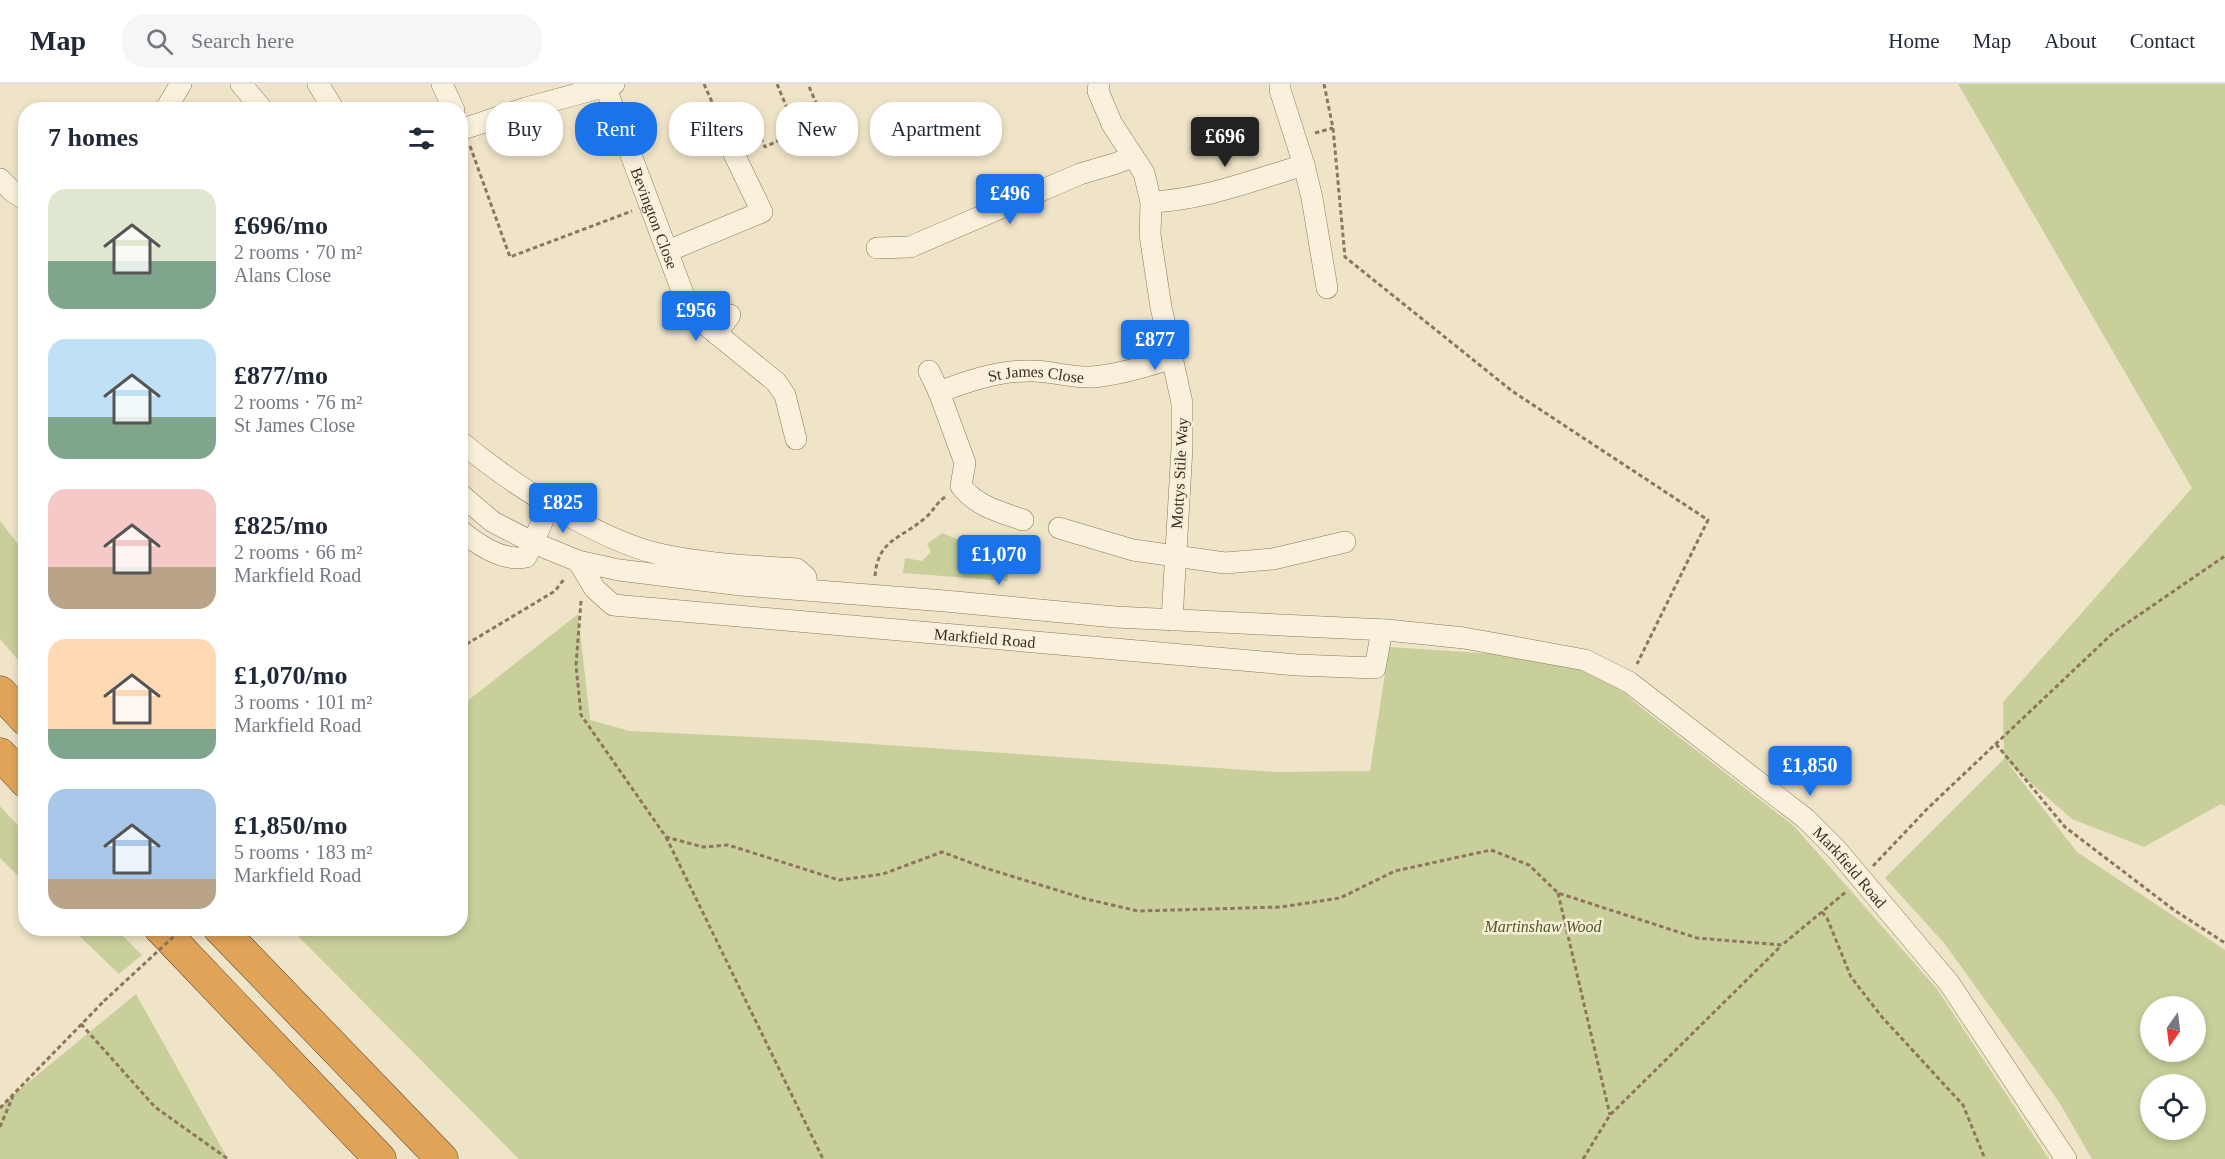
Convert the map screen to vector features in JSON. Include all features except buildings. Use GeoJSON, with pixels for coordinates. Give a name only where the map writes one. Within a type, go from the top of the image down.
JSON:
{"type":"FeatureCollection","features":[{"type":"Feature","properties":{"kind":"highway"},"geometry":{"type":"LineString","coordinates":[[0,692],[18,711]]}},
{"type":"Feature","properties":{"kind":"highway"},"geometry":{"type":"LineString","coordinates":[[0,754],[18,773]]}},
{"type":"Feature","properties":{"kind":"highway"},"geometry":{"type":"LineString","coordinates":[[168,936],[380,1159]]}},
{"type":"Feature","properties":{"kind":"highway"},"geometry":{"type":"LineString","coordinates":[[227,936],[442,1159]]}},
{"type":"Feature","properties":{"kind":"street"},"geometry":{"type":"LineString","coordinates":[[170,102],[181,84]]}},
{"type":"Feature","properties":{"kind":"street"},"geometry":{"type":"LineString","coordinates":[[241,84],[256,102]]}},
{"type":"Feature","properties":{"kind":"street"},"geometry":{"type":"LineString","coordinates":[[318,84],[329,102]]}},
{"type":"Feature","properties":{"kind":"street"},"geometry":{"type":"LineString","coordinates":[[442,84],[450,102]]}},
{"type":"Feature","properties":{"kind":"street","name":"Mottys Stile Way"},"geometry":{"type":"LineString","coordinates":[[1099,84],[1098,91],[1112,124],[1144,173],[1151,202],[1150,235],[1161,307],[1182,403],[1182,448],[1172,620]]}},
{"type":"Feature","properties":{"kind":"street"},"geometry":{"type":"LineString","coordinates":[[1280,84],[1312,198],[1327,288]]}},
{"type":"Feature","properties":{"kind":"street"},"geometry":{"type":"LineString","coordinates":[[468,125],[610,85]]}},
{"type":"Feature","properties":{"kind":"street","name":"Bevington Close"},"geometry":{"type":"LineString","coordinates":[[610,85],[650,204],[690,312],[776,382],[785,395],[796,439]]}},
{"type":"Feature","properties":{"kind":"street"},"geometry":{"type":"LineString","coordinates":[[668,251],[762,212],[735,156]]}},
{"type":"Feature","properties":{"kind":"street"},"geometry":{"type":"LineString","coordinates":[[877,248],[910,247],[1080,174],[1118,163],[1132,156]]}},
{"type":"Feature","properties":{"kind":"street"},"geometry":{"type":"LineString","coordinates":[[1151,202],[1169,202],[1213,192],[1304,165]]}},
{"type":"Feature","properties":{"kind":"street"},"geometry":{"type":"LineString","coordinates":[[0,179],[18,195]]}},
{"type":"Feature","properties":{"kind":"street"},"geometry":{"type":"LineString","coordinates":[[716,334],[730,315]]}},
{"type":"Feature","properties":{"kind":"street","name":"St James Close"},"geometry":{"type":"LineString","coordinates":[[939,392],[971,380],[1005,373],[1033,371],[1066,377],[1094,377],[1172,358]]}},
{"type":"Feature","properties":{"kind":"street"},"geometry":{"type":"LineString","coordinates":[[929,371],[939,392],[964,463],[961,486],[980,504],[1023,520]]}},
{"type":"Feature","properties":{"kind":"street"},"geometry":{"type":"LineString","coordinates":[[468,448],[550,505],[609,536],[658,554],[715,563],[797,569],[806,577],[807,589]]}},
{"type":"Feature","properties":{"kind":"street","name":"Markfield Road"},"geometry":{"type":"LineString","coordinates":[[468,501],[493,522],[534,543],[578,561],[619,570],[741,585],[1115,617],[1382,630],[1464,638],[1585,660],[1629,682],[1806,819],[1949,982],[2066,1159]]}},
{"type":"Feature","properties":{"kind":"street"},"geometry":{"type":"LineString","coordinates":[[468,537],[477,544],[514,560],[526,557],[550,505]]}},
{"type":"Feature","properties":{"kind":"street"},"geometry":{"type":"LineString","coordinates":[[1059,528],[1133,550],[1225,562],[1273,559],[1345,542]]}},
{"type":"Feature","properties":{"kind":"street","name":"Markfield Road"},"geometry":{"type":"LineString","coordinates":[[578,561],[595,590],[613,605],[1297,665],[1376,668],[1382,630]]}},
{"type":"Feature","properties":{"kind":"path"},"geometry":{"type":"LineString","coordinates":[[704,84],[712,102]]}},
{"type":"Feature","properties":{"kind":"path"},"geometry":{"type":"LineString","coordinates":[[777,84],[784,102]]}},
{"type":"Feature","properties":{"kind":"path"},"geometry":{"type":"LineString","coordinates":[[808,84],[816,102]]}},
{"type":"Feature","properties":{"kind":"path"},"geometry":{"type":"LineString","coordinates":[[1324,84],[1333,128],[1345,257],[1512,391],[1708,520],[1629,682]]}},
{"type":"Feature","properties":{"kind":"path"},"geometry":{"type":"LineString","coordinates":[[468,143],[510,257],[650,204]]}},
{"type":"Feature","properties":{"kind":"path"},"geometry":{"type":"LineString","coordinates":[[875,595],[875,573],[879,555],[889,542],[926,518],[939,501],[961,486]]}},
{"type":"Feature","properties":{"kind":"path"},"geometry":{"type":"LineString","coordinates":[[1583,1159],[1610,1115],[1782,945],[1861,879],[1928,808],[2114,632],[2225,556]]}},
{"type":"Feature","properties":{"kind":"path"},"geometry":{"type":"LineString","coordinates":[[468,643],[555,591],[578,561]]}},
{"type":"Feature","properties":{"kind":"path"},"geometry":{"type":"LineString","coordinates":[[582,596],[578,614],[576,665],[581,715],[666,837],[823,1159]]}},
{"type":"Feature","properties":{"kind":"path"},"geometry":{"type":"LineString","coordinates":[[1996,744],[2065,827],[2175,910],[2225,943]]}},
{"type":"Feature","properties":{"kind":"path"},"geometry":{"type":"LineString","coordinates":[[666,837],[703,847],[728,845],[839,880],[883,874],[942,852],[985,868],[1138,911],[1281,907],[1340,898],[1395,872],[1491,850],[1529,866],[1558,893],[1697,938],[1782,945]]}},
{"type":"Feature","properties":{"kind":"path"},"geometry":{"type":"LineString","coordinates":[[1558,893],[1610,1115]]}},
{"type":"Feature","properties":{"kind":"path"},"geometry":{"type":"LineString","coordinates":[[1822,912],[1827,918],[1851,976],[1882,1017],[1963,1105],[1985,1159]]}},
{"type":"Feature","properties":{"kind":"path"},"geometry":{"type":"LineString","coordinates":[[0,1108],[104,1000],[174,936]]}},
{"type":"Feature","properties":{"kind":"path"},"geometry":{"type":"LineString","coordinates":[[81,1024],[155,1107],[228,1159]]}},
{"type":"Feature","properties":{"kind":"path"},"geometry":{"type":"LineString","coordinates":[[0,1127],[14,1095]]}},
{"type":"Feature","properties":{"kind":"green space"},"geometry":{"type":"Polygon","coordinates":[[[1958,84],[2225,84],[2225,806],[2221,804],[2144,847],[2072,819],[2007,762],[2077,852],[2225,950],[2225,1159],[2092,1159],[2059,1102],[1944,943],[1885,878],[2004,759],[2003,702],[2192,488],[1958,84]]]}},
{"type":"Feature","properties":{"kind":"green space"},"geometry":{"type":"Polygon","coordinates":[[[0,521],[18,544],[18,660],[0,639],[0,521]]]}},
{"type":"Feature","properties":{"kind":"green space"},"geometry":{"type":"Polygon","coordinates":[[[942,533],[1011,561],[1007,581],[903,573],[905,558],[922,561],[931,552],[927,544],[942,533]]]}},
{"type":"Feature","properties":{"kind":"green space","name":"Martinshaw Wood"},"geometry":{"type":"Polygon","coordinates":[[[578,614],[590,720],[630,731],[815,740],[1275,772],[1370,771],[1389,647],[1585,660],[1643,709],[1794,826],[1937,989],[2049,1159],[519,1159],[298,936],[468,936],[468,700],[578,614]]]}},
{"type":"Feature","properties":{"kind":"green space"},"geometry":{"type":"Polygon","coordinates":[[[0,806],[18,825],[18,876],[0,858],[0,806]]]}},
{"type":"Feature","properties":{"kind":"green space"},"geometry":{"type":"Polygon","coordinates":[[[79,936],[123,936],[142,955],[119,974],[79,936]]]}},
{"type":"Feature","properties":{"kind":"green space"},"geometry":{"type":"Polygon","coordinates":[[[136,994],[228,1159],[0,1159],[0,1108],[136,994]]]}}]}
